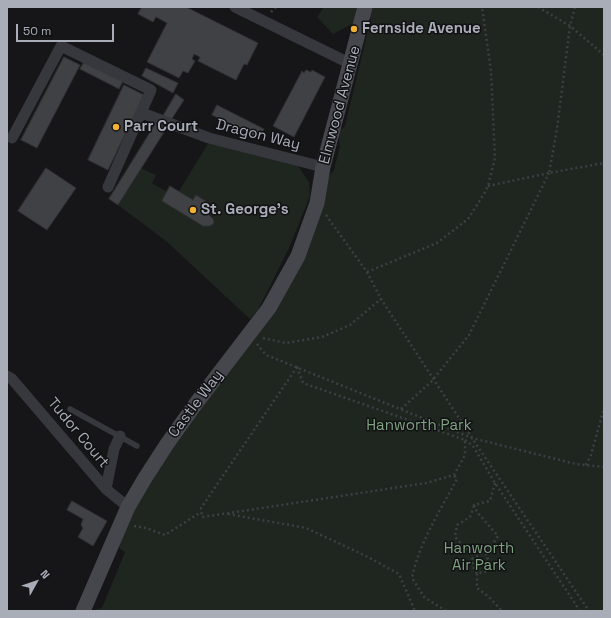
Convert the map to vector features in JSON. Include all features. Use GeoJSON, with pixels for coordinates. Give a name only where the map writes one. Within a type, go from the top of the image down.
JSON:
{"type":"FeatureCollection","features":[{"type":"Feature","properties":{"kind":"street"},"geometry":{"type":"LineString","coordinates":[[235,7],[351,64]]}},
{"type":"Feature","properties":{"kind":"street","name":"Elmwood Avenue"},"geometry":{"type":"LineString","coordinates":[[317,203],[323,167],[365,7]]}},
{"type":"Feature","properties":{"kind":"street"},"geometry":{"type":"LineString","coordinates":[[12,138],[61,46],[151,90],[108,187]]}},
{"type":"Feature","properties":{"kind":"street","name":"Dragon Way"},"geometry":{"type":"LineString","coordinates":[[142,113],[208,138],[323,167]]}},
{"type":"Feature","properties":{"kind":"street","name":"Castle Way"},"geometry":{"type":"LineString","coordinates":[[83,611],[128,507],[167,444],[269,308],[298,256],[317,203]]}},
{"type":"Feature","properties":{"kind":"street","name":"Tudor Court"},"geometry":{"type":"LineString","coordinates":[[7,376],[12,379],[106,489],[128,507]]}},
{"type":"Feature","properties":{"kind":"street"},"geometry":{"type":"LineString","coordinates":[[106,489],[114,449],[120,436]]}},
{"type":"Feature","properties":{"kind":"lane"},"geometry":{"type":"LineString","coordinates":[[70,409],[137,446]]}},
{"type":"Feature","properties":{"kind":"path"},"geometry":{"type":"LineString","coordinates":[[367,272],[437,243],[468,219],[488,186],[495,158],[491,71],[482,7]]}},
{"type":"Feature","properties":{"kind":"path"},"geometry":{"type":"LineString","coordinates":[[538,7],[570,26],[604,55]]}},
{"type":"Feature","properties":{"kind":"path"},"geometry":{"type":"LineString","coordinates":[[401,409],[434,379],[469,335],[549,173],[557,129],[570,26],[575,7]]}},
{"type":"Feature","properties":{"kind":"path"},"geometry":{"type":"LineString","coordinates":[[488,186],[604,163]]}},
{"type":"Feature","properties":{"kind":"path"},"geometry":{"type":"LineString","coordinates":[[317,203],[367,272],[382,299],[472,438],[589,611]]}},
{"type":"Feature","properties":{"kind":"path"},"geometry":{"type":"LineString","coordinates":[[249,334],[286,343],[322,337],[350,325],[382,299]]}},
{"type":"Feature","properties":{"kind":"path"},"geometry":{"type":"LineString","coordinates":[[249,334],[266,354],[472,438],[576,464],[604,467]]}},
{"type":"Feature","properties":{"kind":"path"},"geometry":{"type":"LineString","coordinates":[[297,367],[303,383],[470,443],[580,611]]}},
{"type":"Feature","properties":{"kind":"path"},"geometry":{"type":"LineString","coordinates":[[297,367],[201,508],[202,517],[426,483],[454,475],[465,455],[464,440]]}},
{"type":"Feature","properties":{"kind":"path"},"geometry":{"type":"LineString","coordinates":[[586,465],[592,455],[604,408]]}},
{"type":"Feature","properties":{"kind":"path"},"geometry":{"type":"LineString","coordinates":[[470,443],[472,438]]}},
{"type":"Feature","properties":{"kind":"path"},"geometry":{"type":"LineString","coordinates":[[446,611],[424,597],[412,578],[418,555],[457,479],[454,475]]}},
{"type":"Feature","properties":{"kind":"path"},"geometry":{"type":"LineString","coordinates":[[486,555],[466,548],[455,537],[457,525],[470,517],[474,505],[490,501],[495,482]]}},
{"type":"Feature","properties":{"kind":"path"},"geometry":{"type":"LineString","coordinates":[[474,506],[476,512],[498,536],[486,555]]}},
{"type":"Feature","properties":{"kind":"path"},"geometry":{"type":"LineString","coordinates":[[120,526],[146,528],[165,535],[201,512]]}},
{"type":"Feature","properties":{"kind":"path"},"geometry":{"type":"LineString","coordinates":[[225,513],[306,528],[366,556],[399,574],[415,611]]}},
{"type":"Feature","properties":{"kind":"path"},"geometry":{"type":"LineString","coordinates":[[481,554],[472,559],[473,567],[477,573],[477,588],[489,597],[502,611]]}},
{"type":"Feature","properties":{"kind":"path"},"geometry":{"type":"LineString","coordinates":[[477,573],[485,572],[490,564],[486,555]]}},
{"type":"Feature","properties":{"kind":"green space","name":"Hanworth Park"},"geometry":{"type":"Polygon","coordinates":[[[324,7],[604,7],[604,611],[89,611],[102,608],[125,552],[119,548],[126,523],[155,474],[233,364],[254,337],[328,177],[334,170],[340,146],[338,133],[345,126],[371,18],[352,24],[333,34],[317,17],[324,7]]]}},
{"type":"Feature","properties":{"kind":"green space"},"geometry":{"type":"Polygon","coordinates":[[[209,142],[298,166],[309,182],[310,196],[289,248],[258,310],[250,319],[166,241],[118,205],[141,168],[156,175],[152,183],[167,192],[179,191],[209,142]]]}},
{"type":"Feature","properties":{"kind":"building"},"geometry":{"type":"Polygon","coordinates":[[[142,7],[186,7],[258,43],[247,65],[244,64],[236,80],[198,61],[200,57],[194,54],[192,59],[195,61],[188,73],[183,71],[179,78],[147,62],[167,23],[156,17],[153,22],[138,14],[142,7]]]}},
{"type":"Feature","properties":{"kind":"building"},"geometry":{"type":"Polygon","coordinates":[[[64,57],[80,65],[37,148],[21,140],[64,57]]]}},
{"type":"Feature","properties":{"kind":"building","name":"Parr Court"},"geometry":{"type":"Polygon","coordinates":[[[86,59],[124,79],[119,89],[80,69],[86,59]]]}},
{"type":"Feature","properties":{"kind":"building"},"geometry":{"type":"Polygon","coordinates":[[[146,68],[178,83],[173,93],[142,76],[146,68]]]}},
{"type":"Feature","properties":{"kind":"building"},"geometry":{"type":"Polygon","coordinates":[[[306,70],[311,72],[312,70],[325,77],[294,137],[273,126],[302,71],[304,73],[306,70]]]}},
{"type":"Feature","properties":{"kind":"building","name":"Parr Court"},"geometry":{"type":"Polygon","coordinates":[[[124,85],[144,95],[108,170],[88,160],[124,85]]]}},
{"type":"Feature","properties":{"kind":"building"},"geometry":{"type":"Polygon","coordinates":[[[176,94],[184,100],[171,120],[163,116],[176,94]]]}},
{"type":"Feature","properties":{"kind":"building"},"geometry":{"type":"Polygon","coordinates":[[[217,105],[264,129],[259,138],[212,115],[217,105]]]}},
{"type":"Feature","properties":{"kind":"building"},"geometry":{"type":"Polygon","coordinates":[[[156,123],[166,129],[118,205],[109,199],[156,123]]]}},
{"type":"Feature","properties":{"kind":"building"},"geometry":{"type":"Polygon","coordinates":[[[46,168],[76,188],[47,230],[18,211],[46,168]]]}},
{"type":"Feature","properties":{"kind":"building","name":"St. George's"},"geometry":{"type":"Polygon","coordinates":[[[170,186],[193,200],[196,195],[213,206],[208,214],[213,219],[214,223],[210,226],[203,226],[162,201],[170,186]]]}},
{"type":"Feature","properties":{"kind":"building"},"geometry":{"type":"Polygon","coordinates":[[[72,501],[107,521],[93,546],[78,537],[83,528],[81,525],[83,519],[67,510],[72,501]]]}},
{"type":"Feature","properties":{"kind":"place","name":"Fernside Avenue"},"geometry":{"type":"Point","coordinates":[354,29]}},
{"type":"Feature","properties":{"kind":"place","name":"Parr Court"},"geometry":{"type":"Point","coordinates":[116,127]}},
{"type":"Feature","properties":{"kind":"place","name":"St. George's"},"geometry":{"type":"Point","coordinates":[193,210]}},
{"type":"Feature","properties":{"kind":"park label","name":"Hanworth Air Park"},"geometry":{"type":"Point","coordinates":[479,558]}}]}
